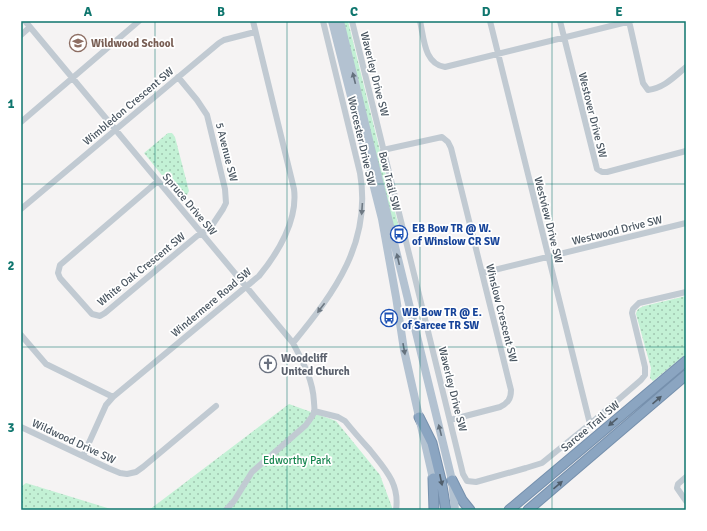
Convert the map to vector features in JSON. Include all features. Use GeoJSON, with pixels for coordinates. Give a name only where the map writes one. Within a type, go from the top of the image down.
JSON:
{"type":"FeatureCollection","features":[{"type":"Feature","properties":{"kind":"highway","name":"Sarcee Trail SW"},"geometry":{"type":"LineString","coordinates":[[509,510],[686,361]]}},
{"type":"Feature","properties":{"kind":"highway"},"geometry":{"type":"LineString","coordinates":[[528,510],[686,375]]}},
{"type":"Feature","properties":{"kind":"highway"},"geometry":{"type":"LineString","coordinates":[[419,417],[432,443],[441,480],[446,510]]}},
{"type":"Feature","properties":{"kind":"highway"},"geometry":{"type":"LineString","coordinates":[[433,478],[434,510]]}},
{"type":"Feature","properties":{"kind":"highway"},"geometry":{"type":"LineString","coordinates":[[452,480],[462,500],[470,510]]}},
{"type":"Feature","properties":{"kind":"main road","name":"Bow Trail SW"},"geometry":{"type":"LineString","coordinates":[[332,21],[382,219],[404,350],[433,478],[438,510]]}},
{"type":"Feature","properties":{"kind":"main road","name":"Bow Trail SW"},"geometry":{"type":"LineString","coordinates":[[340,21],[452,480],[455,510]]}},
{"type":"Feature","properties":{"kind":"main road"},"geometry":{"type":"LineString","coordinates":[[396,296],[401,293],[407,297]]}},
{"type":"Feature","properties":{"kind":"street","name":"Spruce Drive SW"},"geometry":{"type":"LineString","coordinates":[[25,21],[293,343],[303,360],[310,378],[314,394],[314,411]]}},
{"type":"Feature","properties":{"kind":"street"},"geometry":{"type":"LineString","coordinates":[[21,122],[139,21]]}},
{"type":"Feature","properties":{"kind":"street","name":"Windermere Road SW"},"geometry":{"type":"LineString","coordinates":[[83,456],[106,405],[259,276],[278,248],[290,225],[295,200],[292,183],[252,21]]}},
{"type":"Feature","properties":{"kind":"street","name":"Worcester Drive SW"},"geometry":{"type":"LineString","coordinates":[[293,343],[327,300],[349,261],[356,244],[362,220],[363,189],[360,173],[323,21]]}},
{"type":"Feature","properties":{"kind":"street","name":"Waverley Drive SW"},"geometry":{"type":"LineString","coordinates":[[352,21],[463,474],[467,481],[476,482],[542,463],[590,424]]}},
{"type":"Feature","properties":{"kind":"street"},"geometry":{"type":"LineString","coordinates":[[420,21],[428,56],[432,62],[438,66],[445,67],[630,21],[643,83],[648,90],[656,89],[665,84],[686,67]]}},
{"type":"Feature","properties":{"kind":"street","name":"Westview Drive SW"},"geometry":{"type":"LineString","coordinates":[[490,21],[590,424]]}},
{"type":"Feature","properties":{"kind":"street","name":"Westover Drive SW"},"geometry":{"type":"LineString","coordinates":[[560,21],[597,169],[602,172],[608,172],[686,151]]}},
{"type":"Feature","properties":{"kind":"street"},"geometry":{"type":"LineString","coordinates":[[21,35],[30,27]]}},
{"type":"Feature","properties":{"kind":"street","name":"Wimbledon Crescent SW"},"geometry":{"type":"LineString","coordinates":[[21,209],[219,42],[255,32]]}},
{"type":"Feature","properties":{"kind":"street","name":"5 Avenue SW"},"geometry":{"type":"LineString","coordinates":[[178,77],[207,115],[225,189],[226,203],[223,209],[211,228],[202,233]]}},
{"type":"Feature","properties":{"kind":"street","name":"Winslow Crescent SW"},"geometry":{"type":"LineString","coordinates":[[383,150],[438,137],[442,137],[448,142],[451,148],[511,390],[511,397],[506,404],[500,407],[450,420]]}},
{"type":"Feature","properties":{"kind":"street","name":"White Oak Crescent SW"},"geometry":{"type":"LineString","coordinates":[[158,181],[62,262],[58,269],[60,278],[89,313],[100,316],[105,313],[202,233]]}},
{"type":"Feature","properties":{"kind":"street","name":"Westwood Drive SW"},"geometry":{"type":"LineString","coordinates":[[482,274],[686,222]]}},
{"type":"Feature","properties":{"kind":"street"},"geometry":{"type":"LineString","coordinates":[[590,424],[645,375],[645,367],[632,313],[633,309],[639,304],[686,292]]}},
{"type":"Feature","properties":{"kind":"street"},"geometry":{"type":"LineString","coordinates":[[21,335],[46,364],[114,397]]}},
{"type":"Feature","properties":{"kind":"street","name":"Wildwood Drive SW"},"geometry":{"type":"LineString","coordinates":[[21,427],[108,468],[127,474],[136,472],[143,467],[216,406]]}},
{"type":"Feature","properties":{"kind":"street"},"geometry":{"type":"LineString","coordinates":[[226,510],[234,501],[252,472],[306,425],[314,411],[338,417],[345,421],[388,471],[397,496],[396,510]]}},
{"type":"Feature","properties":{"kind":"street"},"geometry":{"type":"LineString","coordinates":[[686,477],[678,484],[677,488],[686,501]]}},
{"type":"Feature","properties":{"kind":"green space"},"geometry":{"type":"Polygon","coordinates":[[[343,21],[348,21],[400,232],[398,233],[393,224],[343,21]]]}},
{"type":"Feature","properties":{"kind":"green space"},"geometry":{"type":"Polygon","coordinates":[[[168,133],[172,133],[175,137],[189,191],[187,195],[181,199],[144,153],[168,133]]]}},
{"type":"Feature","properties":{"kind":"green space"},"geometry":{"type":"Polygon","coordinates":[[[686,296],[686,354],[653,381],[650,378],[651,368],[636,312],[644,306],[686,296]]]}},
{"type":"Feature","properties":{"kind":"green space","name":"Edworthy Park"},"geometry":{"type":"Polygon","coordinates":[[[289,404],[336,421],[380,475],[393,510],[149,510],[289,404]]]}},
{"type":"Feature","properties":{"kind":"green space"},"geometry":{"type":"Polygon","coordinates":[[[26,483],[114,510],[21,510],[21,487],[26,483]]]}},
{"type":"Feature","properties":{"kind":"place","name":"Wildwood School"},"geometry":{"type":"Point","coordinates":[78,43]}},
{"type":"Feature","properties":{"kind":"place","name":"EB Bow TR @ W. of Winslow CR SW"},"geometry":{"type":"Point","coordinates":[399,234]}},
{"type":"Feature","properties":{"kind":"place","name":"WB Bow TR @ E. of Sarcee TR SW"},"geometry":{"type":"Point","coordinates":[389,318]}},
{"type":"Feature","properties":{"kind":"place","name":"Woodcliff United Church"},"geometry":{"type":"Point","coordinates":[268,364]}}]}
